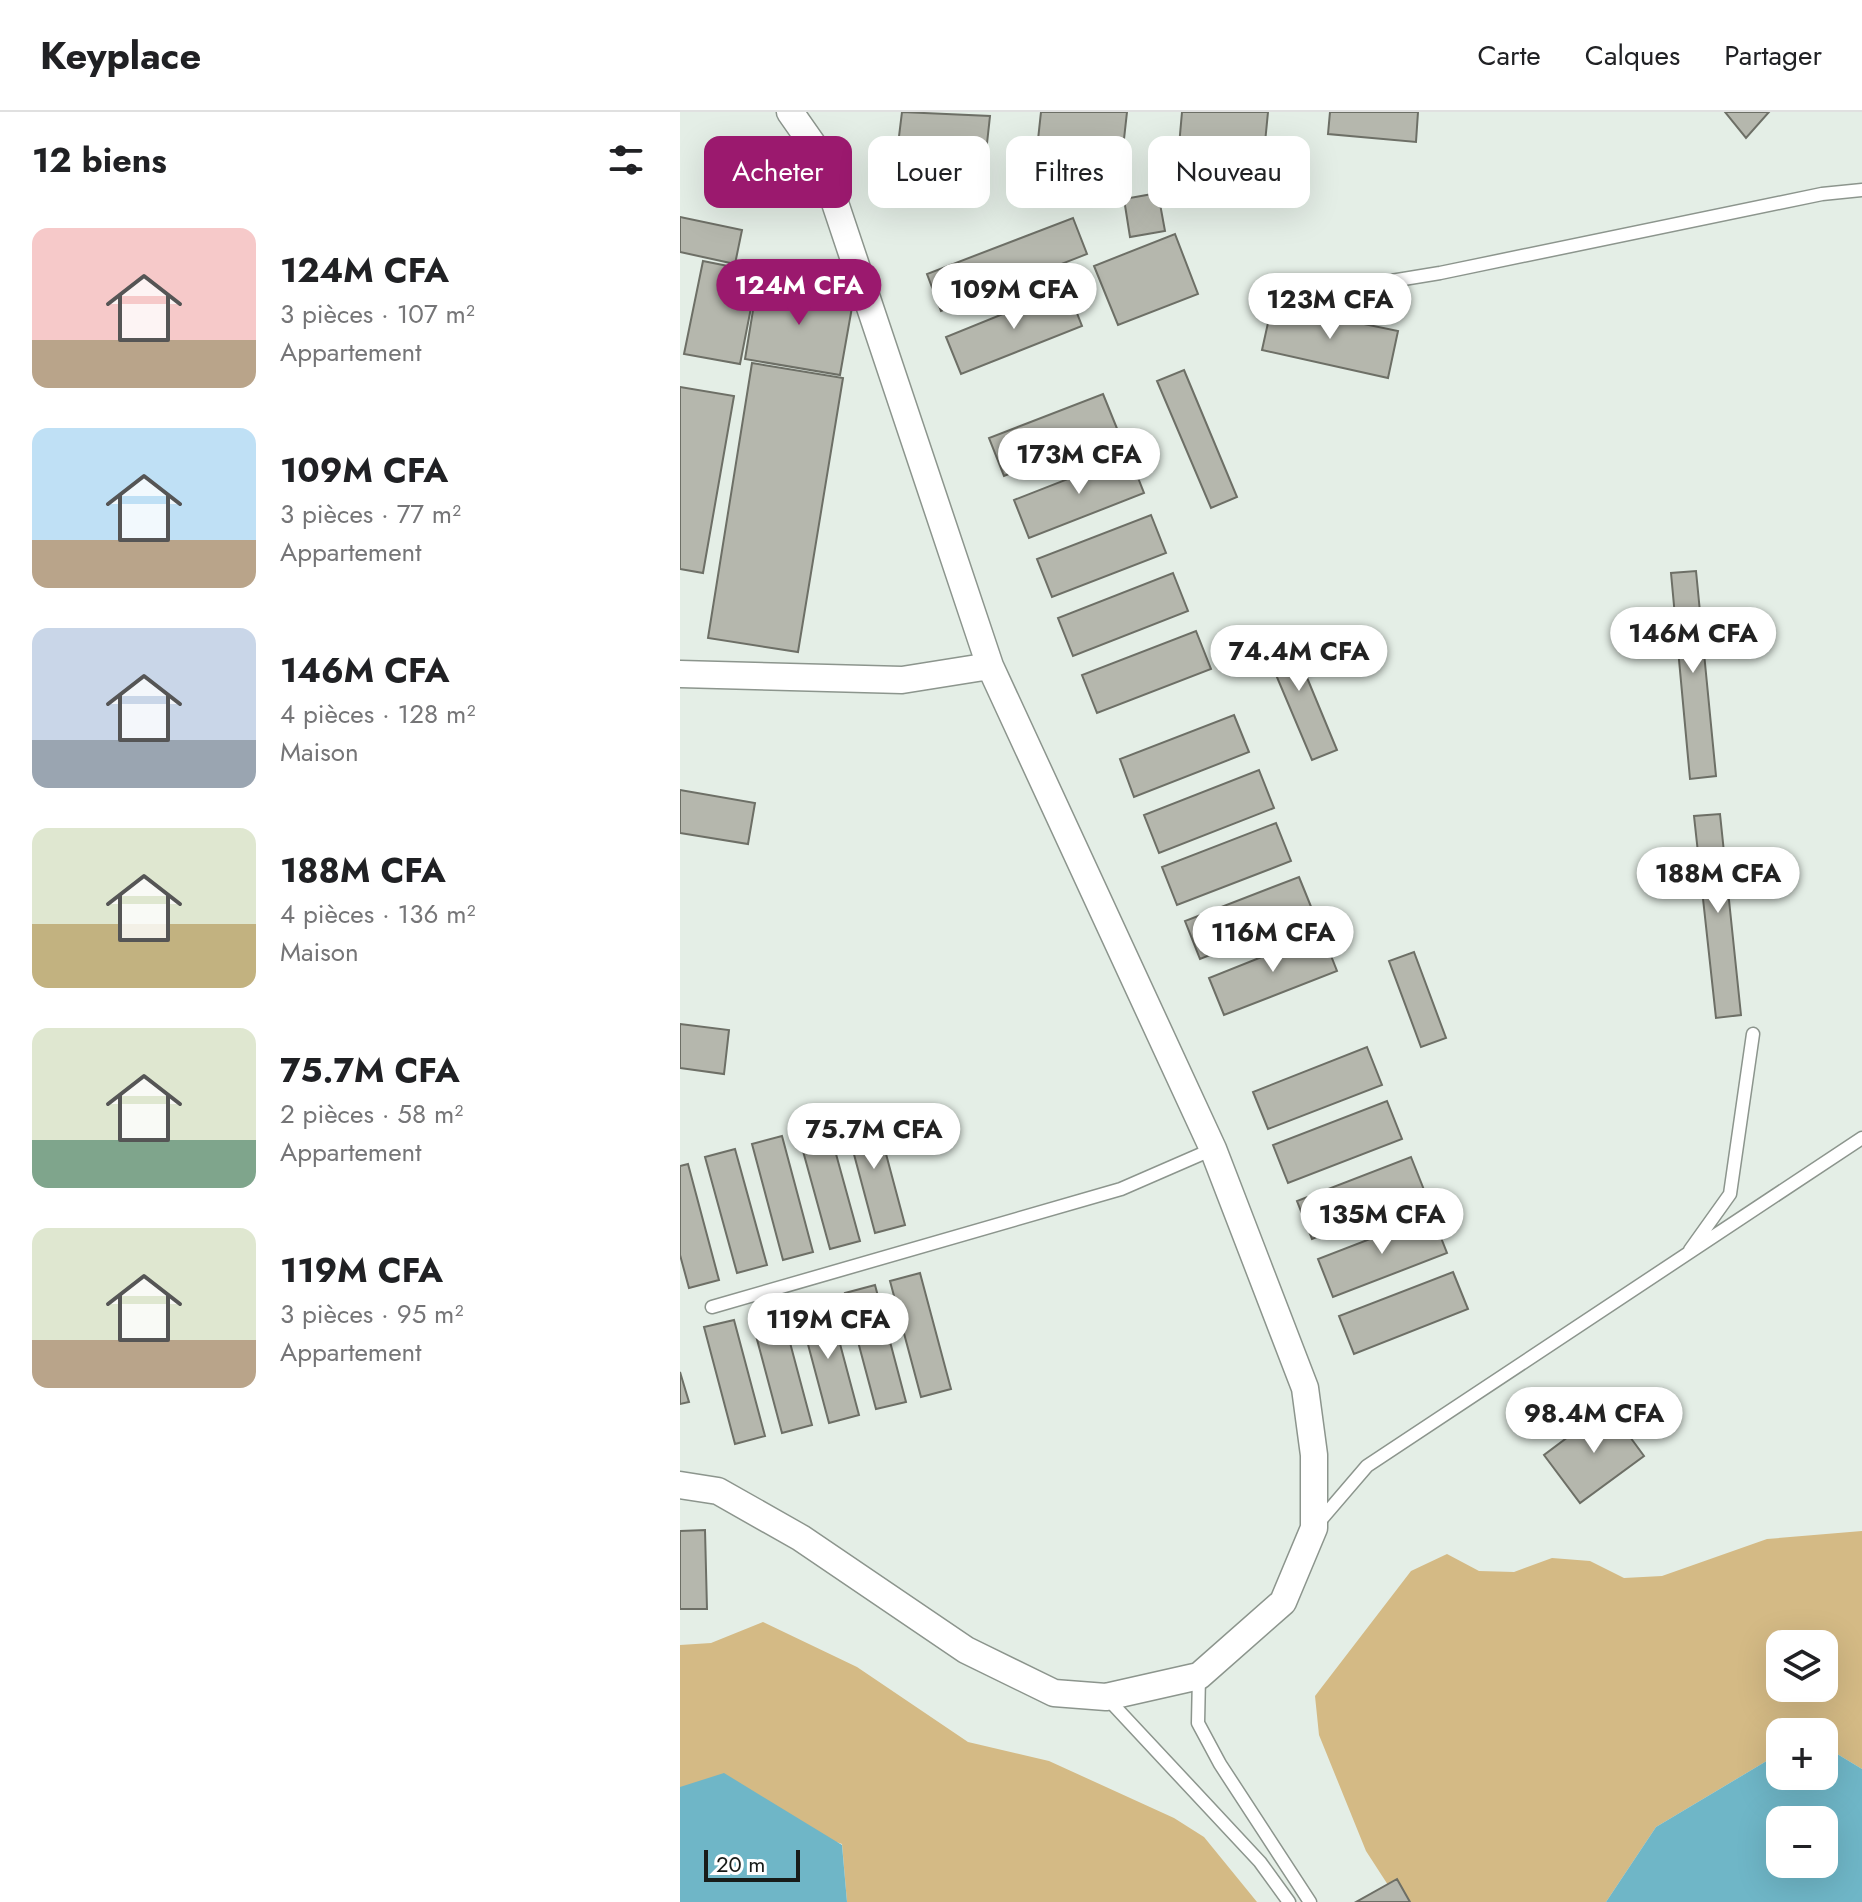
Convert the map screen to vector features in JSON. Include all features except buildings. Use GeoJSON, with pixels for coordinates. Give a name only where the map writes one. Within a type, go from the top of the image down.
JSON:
{"type":"FeatureCollection","features":[{"type":"Feature","properties":{"kind":"street"},"geometry":{"type":"LineString","coordinates":[[680,1485],[718,1491],[801,1538],[890,1601],[991,1662],[1054,1693],[1106,1697],[1199,1676],[1283,1602],[1314,1528],[1314,1455],[1305,1388],[1213,1149],[990,666],[818,152],[790,112]]}},
{"type":"Feature","properties":{"kind":"street"},"geometry":{"type":"LineString","coordinates":[[680,674],[902,680],[990,666]]}},
{"type":"Feature","properties":{"kind":"lane"},"geometry":{"type":"LineString","coordinates":[[1326,284],[1385,282],[1440,273],[1822,194],[1862,190]]}},
{"type":"Feature","properties":{"kind":"lane"},"geometry":{"type":"LineString","coordinates":[[1686,1256],[1730,1194],[1753,1034]]}},
{"type":"Feature","properties":{"kind":"lane"},"geometry":{"type":"LineString","coordinates":[[1314,1528],[1367,1466],[1861,1142]]}},
{"type":"Feature","properties":{"kind":"lane"},"geometry":{"type":"LineString","coordinates":[[712,1307],[1121,1189],[1213,1149]]}},
{"type":"Feature","properties":{"kind":"lane"},"geometry":{"type":"LineString","coordinates":[[1199,1676],[1198,1723],[1261,1830],[1310,1902]]}},
{"type":"Feature","properties":{"kind":"lane"},"geometry":{"type":"LineString","coordinates":[[1106,1697],[1260,1862],[1289,1902]]}},
{"type":"Feature","properties":{"kind":"shaded area"},"geometry":{"type":"Polygon","coordinates":[[[1862,1531],[1862,1769],[1838,1754],[1838,1718],[1766,1718],[1766,1761],[1656,1827],[1606,1902],[1411,1902],[1388,1885],[1366,1851],[1319,1735],[1315,1696],[1411,1571],[1447,1554],[1479,1571],[1514,1572],[1552,1558],[1590,1561],[1624,1578],[1662,1576],[1767,1539],[1862,1531]]]}},
{"type":"Feature","properties":{"kind":"shaded area"},"geometry":{"type":"Polygon","coordinates":[[[763,1622],[857,1667],[968,1742],[1049,1761],[1174,1818],[1204,1837],[1257,1902],[847,1902],[842,1844],[680,1787],[680,1645],[711,1643],[763,1622]]]}},
{"type":"Feature","properties":{"kind":"water"},"geometry":{"type":"Polygon","coordinates":[[[1838,1754],[1862,1769],[1862,1902],[1606,1902],[1656,1827],[1766,1761],[1766,1790],[1838,1790],[1838,1754]]]}},
{"type":"Feature","properties":{"kind":"water"},"geometry":{"type":"Polygon","coordinates":[[[724,1773],[842,1845],[847,1902],[680,1902],[680,1787],[724,1773]]]}}]}
